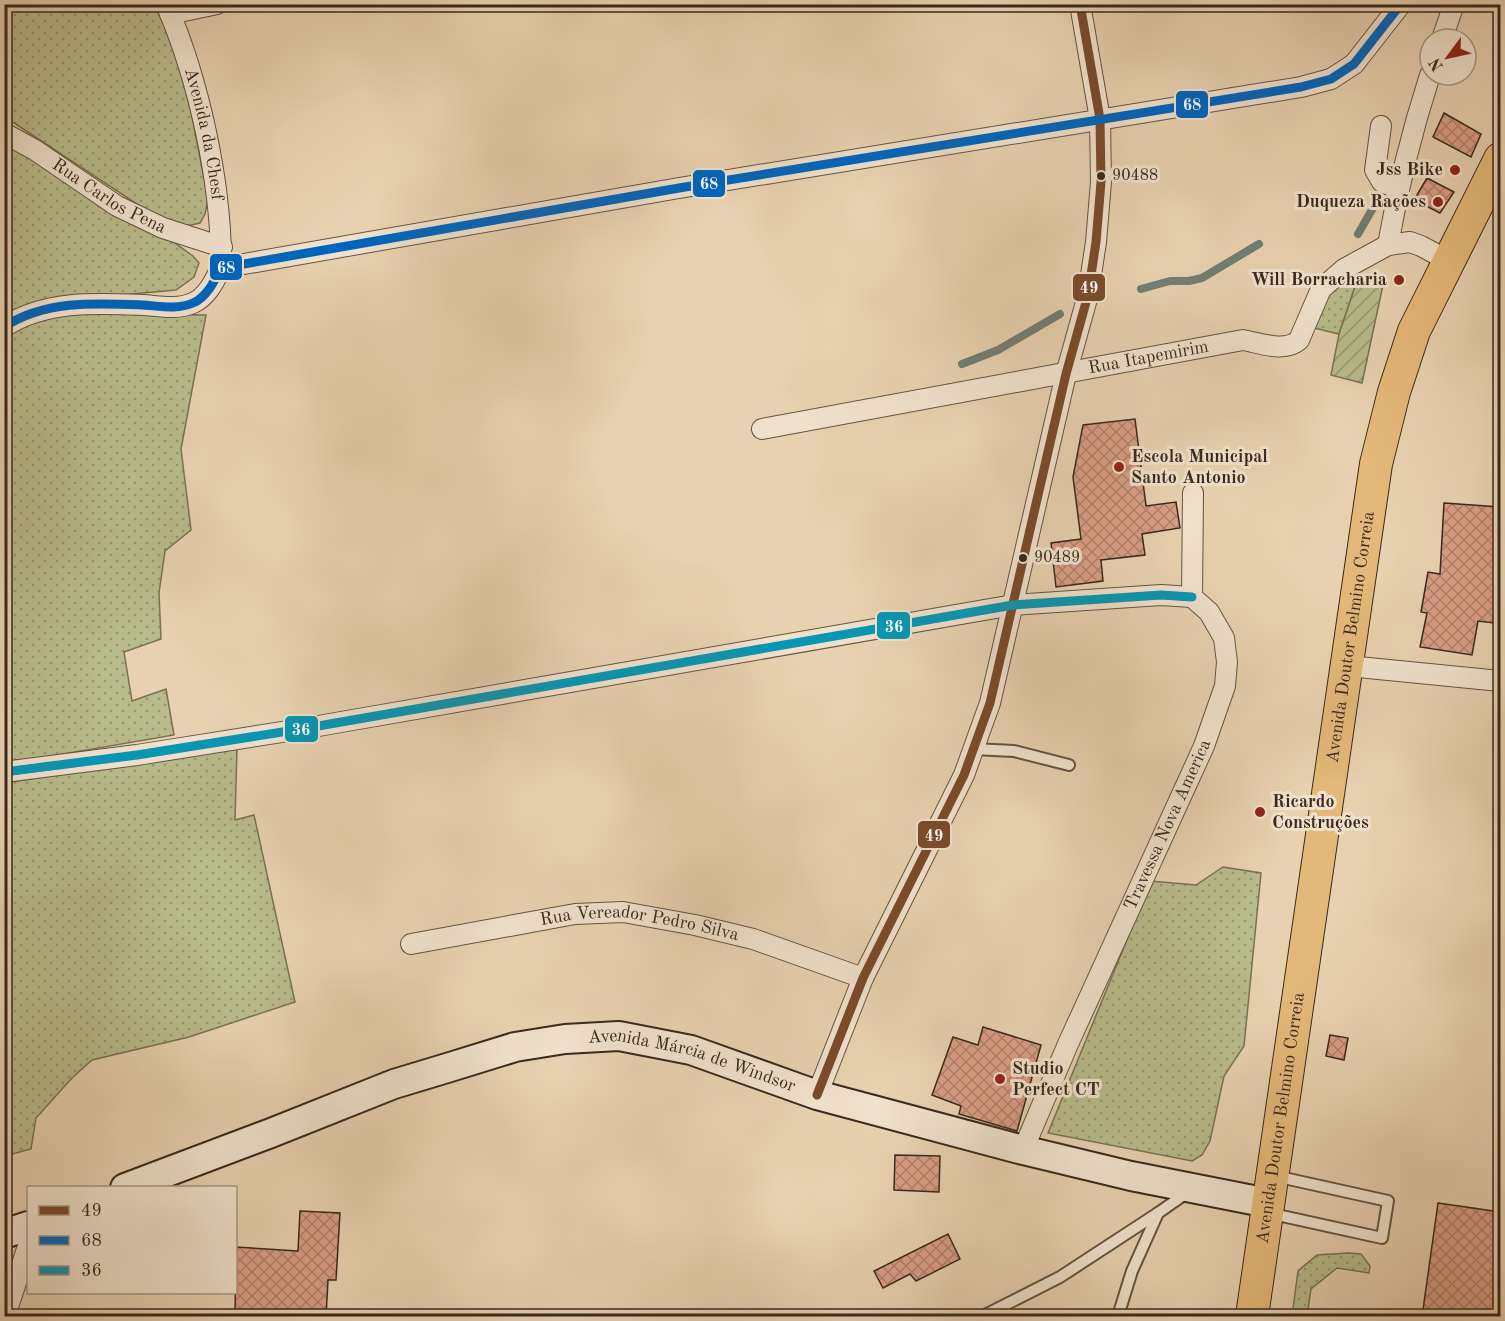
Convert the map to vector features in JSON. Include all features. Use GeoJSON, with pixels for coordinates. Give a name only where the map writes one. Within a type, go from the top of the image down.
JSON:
{"type":"FeatureCollection","features":[{"type":"Feature","properties":{"kind":"main road","name":"Avenida Doutor Belmino Correia"},"geometry":{"type":"LineString","coordinates":[[1252,1317],[1376,464],[1394,392],[1414,331],[1500,159]]}},
{"type":"Feature","properties":{"kind":"street"},"geometry":{"type":"LineString","coordinates":[[168,9],[217,4]]}},
{"type":"Feature","properties":{"kind":"street"},"geometry":{"type":"LineString","coordinates":[[817,1095],[863,978],[964,775],[990,703],[1066,374],[1088,295],[1096,242],[1101,182],[1100,119],[1080,4]]}},
{"type":"Feature","properties":{"kind":"street"},"geometry":{"type":"LineString","coordinates":[[4,327],[17,319],[45,309],[95,303],[179,307],[195,302],[211,287],[221,268],[679,188],[1268,93],[1331,79],[1354,64],[1401,4]]}},
{"type":"Feature","properties":{"kind":"street"},"geometry":{"type":"LineString","coordinates":[[1446,27],[1454,4]]}},
{"type":"Feature","properties":{"kind":"street","name":"Avenida da Chesf"},"geometry":{"type":"LineString","coordinates":[[168,9],[192,80],[207,136],[222,247],[221,268]]}},
{"type":"Feature","properties":{"kind":"street"},"geometry":{"type":"LineString","coordinates":[[1388,245],[1399,189],[1426,87]]}},
{"type":"Feature","properties":{"kind":"street"},"geometry":{"type":"LineString","coordinates":[[1381,126],[1375,170],[1382,182],[1399,189]]}},
{"type":"Feature","properties":{"kind":"street","name":"Rua Carlos Pena"},"geometry":{"type":"LineString","coordinates":[[4,133],[35,150],[117,206],[163,228],[222,247]]}},
{"type":"Feature","properties":{"kind":"street","name":"Rua Itapemirim"},"geometry":{"type":"LineString","coordinates":[[762,429],[1243,340],[1286,348],[1299,340],[1321,289],[1344,269],[1388,245],[1410,243],[1421,246],[1449,261]]}},
{"type":"Feature","properties":{"kind":"street"},"geometry":{"type":"LineString","coordinates":[[4,772],[137,755],[301,729],[1013,605],[1161,595],[1192,597],[1193,493]]}},
{"type":"Feature","properties":{"kind":"street","name":"Travessa Nova America"},"geometry":{"type":"LineString","coordinates":[[1023,1150],[1068,1044],[1204,746],[1225,686],[1227,662],[1224,638],[1209,612],[1192,597]]}},
{"type":"Feature","properties":{"kind":"street"},"geometry":{"type":"LineString","coordinates":[[1348,666],[1500,681]]}},
{"type":"Feature","properties":{"kind":"street","name":"Rua Vereador Pedro Silva"},"geometry":{"type":"LineString","coordinates":[[411,944],[575,914],[623,912],[695,925],[753,939],[863,978]]}},
{"type":"Feature","properties":{"kind":"street","name":"Avenida Márcia de Windsor"},"geometry":{"type":"LineString","coordinates":[[130,1186],[394,1084],[514,1047],[565,1039],[619,1036],[691,1050],[817,1095],[1023,1150],[1193,1189],[1269,1197]]}},
{"type":"Feature","properties":{"kind":"street"},"geometry":{"type":"LineString","coordinates":[[4,1234],[27,1226]]}},
{"type":"Feature","properties":{"kind":"street"},"geometry":{"type":"LineString","coordinates":[[5,1317],[27,1249]]}},
{"type":"Feature","properties":{"kind":"lane"},"geometry":{"type":"LineString","coordinates":[[974,749],[1014,752],[1069,765]]}},
{"type":"Feature","properties":{"kind":"lane"},"geometry":{"type":"LineString","coordinates":[[983,1317],[1060,1277],[1193,1189]]}},
{"type":"Feature","properties":{"kind":"lane"},"geometry":{"type":"LineString","coordinates":[[1269,1197],[1388,1201],[1382,1238],[1269,1197]]}},
{"type":"Feature","properties":{"kind":"lane"},"geometry":{"type":"LineString","coordinates":[[1119,1317],[1132,1271],[1158,1213]]}},
{"type":"Feature","properties":{"kind":"green space"},"geometry":{"type":"Polygon","coordinates":[[[4,5],[162,5],[179,49],[208,199],[205,214],[200,223],[187,226],[155,216],[5,117],[4,5]]]}},
{"type":"Feature","properties":{"kind":"green space"},"geometry":{"type":"Polygon","coordinates":[[[4,141],[165,236],[193,256],[199,263],[194,277],[176,290],[55,301],[5,318],[4,141]]]}},
{"type":"Feature","properties":{"kind":"green space"},"geometry":{"type":"Polygon","coordinates":[[[1358,278],[1339,334],[1314,328],[1327,296],[1332,291],[1358,278]]]}},
{"type":"Feature","properties":{"kind":"green space"},"geometry":{"type":"Polygon","coordinates":[[[1358,278],[1376,281],[1383,285],[1362,383],[1331,375],[1339,334],[1358,278]]]}},
{"type":"Feature","properties":{"kind":"green space"},"geometry":{"type":"Polygon","coordinates":[[[50,312],[206,315],[181,449],[191,530],[165,551],[159,593],[161,639],[124,652],[132,701],[166,689],[174,735],[5,764],[5,333],[50,312]]]}},
{"type":"Feature","properties":{"kind":"green space"},"geometry":{"type":"Polygon","coordinates":[[[237,748],[235,820],[254,815],[295,1002],[189,1037],[92,1060],[72,1078],[36,1118],[31,1149],[5,1156],[4,783],[237,748]]]}},
{"type":"Feature","properties":{"kind":"green space"},"geometry":{"type":"Polygon","coordinates":[[[1223,867],[1261,873],[1244,1046],[1224,1076],[1210,1141],[1202,1155],[1192,1161],[1048,1133],[1151,881],[1196,885],[1223,867]]]}},
{"type":"Feature","properties":{"kind":"green space"},"geometry":{"type":"Polygon","coordinates":[[[1361,1254],[1370,1266],[1369,1273],[1337,1268],[1311,1289],[1307,1316],[1292,1316],[1298,1271],[1317,1255],[1361,1254]]]}},
{"type":"Feature","properties":{"kind":"building"},"geometry":{"type":"Polygon","coordinates":[[[1444,113],[1481,134],[1471,157],[1433,137],[1444,113]]]}},
{"type":"Feature","properties":{"kind":"building"},"geometry":{"type":"Polygon","coordinates":[[[1427,178],[1454,192],[1440,213],[1414,200],[1427,178]]]}},
{"type":"Feature","properties":{"kind":"building"},"geometry":{"type":"Polygon","coordinates":[[[1135,419],[1146,506],[1176,502],[1180,528],[1142,534],[1145,555],[1101,560],[1103,581],[1056,587],[1051,543],[1081,539],[1073,477],[1083,425],[1135,419]]]}},
{"type":"Feature","properties":{"kind":"building"},"geometry":{"type":"Polygon","coordinates":[[[1444,503],[1500,507],[1500,581],[1494,623],[1478,621],[1472,655],[1420,647],[1427,613],[1421,612],[1428,572],[1440,574],[1444,503]]]}},
{"type":"Feature","properties":{"kind":"building","name":"Studio Perfect CT"},"geometry":{"type":"Polygon","coordinates":[[[983,1027],[1041,1045],[1017,1131],[959,1114],[961,1106],[932,1095],[953,1037],[978,1045],[983,1027]]]}},
{"type":"Feature","properties":{"kind":"building"},"geometry":{"type":"Polygon","coordinates":[[[1330,1035],[1348,1038],[1344,1060],[1326,1056],[1330,1035]]]}},
{"type":"Feature","properties":{"kind":"building"},"geometry":{"type":"Polygon","coordinates":[[[895,1155],[940,1156],[939,1192],[894,1190],[895,1155]]]}},
{"type":"Feature","properties":{"kind":"building"},"geometry":{"type":"Polygon","coordinates":[[[1438,1203],[1500,1212],[1500,1317],[1422,1317],[1438,1203]]]}},
{"type":"Feature","properties":{"kind":"building"},"geometry":{"type":"Polygon","coordinates":[[[300,1211],[340,1213],[336,1280],[328,1280],[326,1317],[235,1314],[237,1247],[298,1251],[300,1211]]]}},
{"type":"Feature","properties":{"kind":"building"},"geometry":{"type":"Polygon","coordinates":[[[948,1234],[960,1259],[916,1281],[910,1274],[883,1288],[874,1271],[948,1234]]]}},
{"type":"Feature","properties":{"kind":"waterway"},"geometry":{"type":"LineString","coordinates":[[1358,234],[1373,208]]}},
{"type":"Feature","properties":{"kind":"waterway"},"geometry":{"type":"LineString","coordinates":[[1141,289],[1170,281],[1202,278],[1259,244]]}},
{"type":"Feature","properties":{"kind":"waterway"},"geometry":{"type":"LineString","coordinates":[[962,364],[998,350],[1060,314]]}},
{"type":"Feature","properties":{"kind":"transit line","name":"49"},"geometry":{"type":"LineString","coordinates":[[817,1095],[863,978],[964,775],[990,703],[1066,374],[1088,295],[1096,242],[1101,182],[1100,119],[1080,4]]}},
{"type":"Feature","properties":{"kind":"transit line","name":"68"},"geometry":{"type":"LineString","coordinates":[[4,327],[36,312],[71,305],[168,307],[187,305],[198,300],[206,292],[221,268],[679,188],[1301,87],[1331,79],[1354,64],[1401,4]]}},
{"type":"Feature","properties":{"kind":"transit line","name":"36"},"geometry":{"type":"LineString","coordinates":[[4,772],[137,755],[301,729],[1013,605],[1161,595],[1192,597]]}},
{"type":"Feature","properties":{"kind":"place","name":"Jss Bike"},"geometry":{"type":"Point","coordinates":[1455,170]}},
{"type":"Feature","properties":{"kind":"place","name":"90488"},"geometry":{"type":"Point","coordinates":[1101,176]}},
{"type":"Feature","properties":{"kind":"place","name":"Duqueza Rações"},"geometry":{"type":"Point","coordinates":[1438,202]}},
{"type":"Feature","properties":{"kind":"place","name":"Will Borracharia"},"geometry":{"type":"Point","coordinates":[1399,280]}},
{"type":"Feature","properties":{"kind":"place","name":"Escola Municipal Santo Antonio"},"geometry":{"type":"Point","coordinates":[1119,467]}},
{"type":"Feature","properties":{"kind":"place","name":"90489"},"geometry":{"type":"Point","coordinates":[1023,558]}},
{"type":"Feature","properties":{"kind":"place","name":"Ricardo Construções"},"geometry":{"type":"Point","coordinates":[1260,812]}},
{"type":"Feature","properties":{"kind":"place","name":"Studio Perfect CT"},"geometry":{"type":"Point","coordinates":[1000,1079]}}]}
